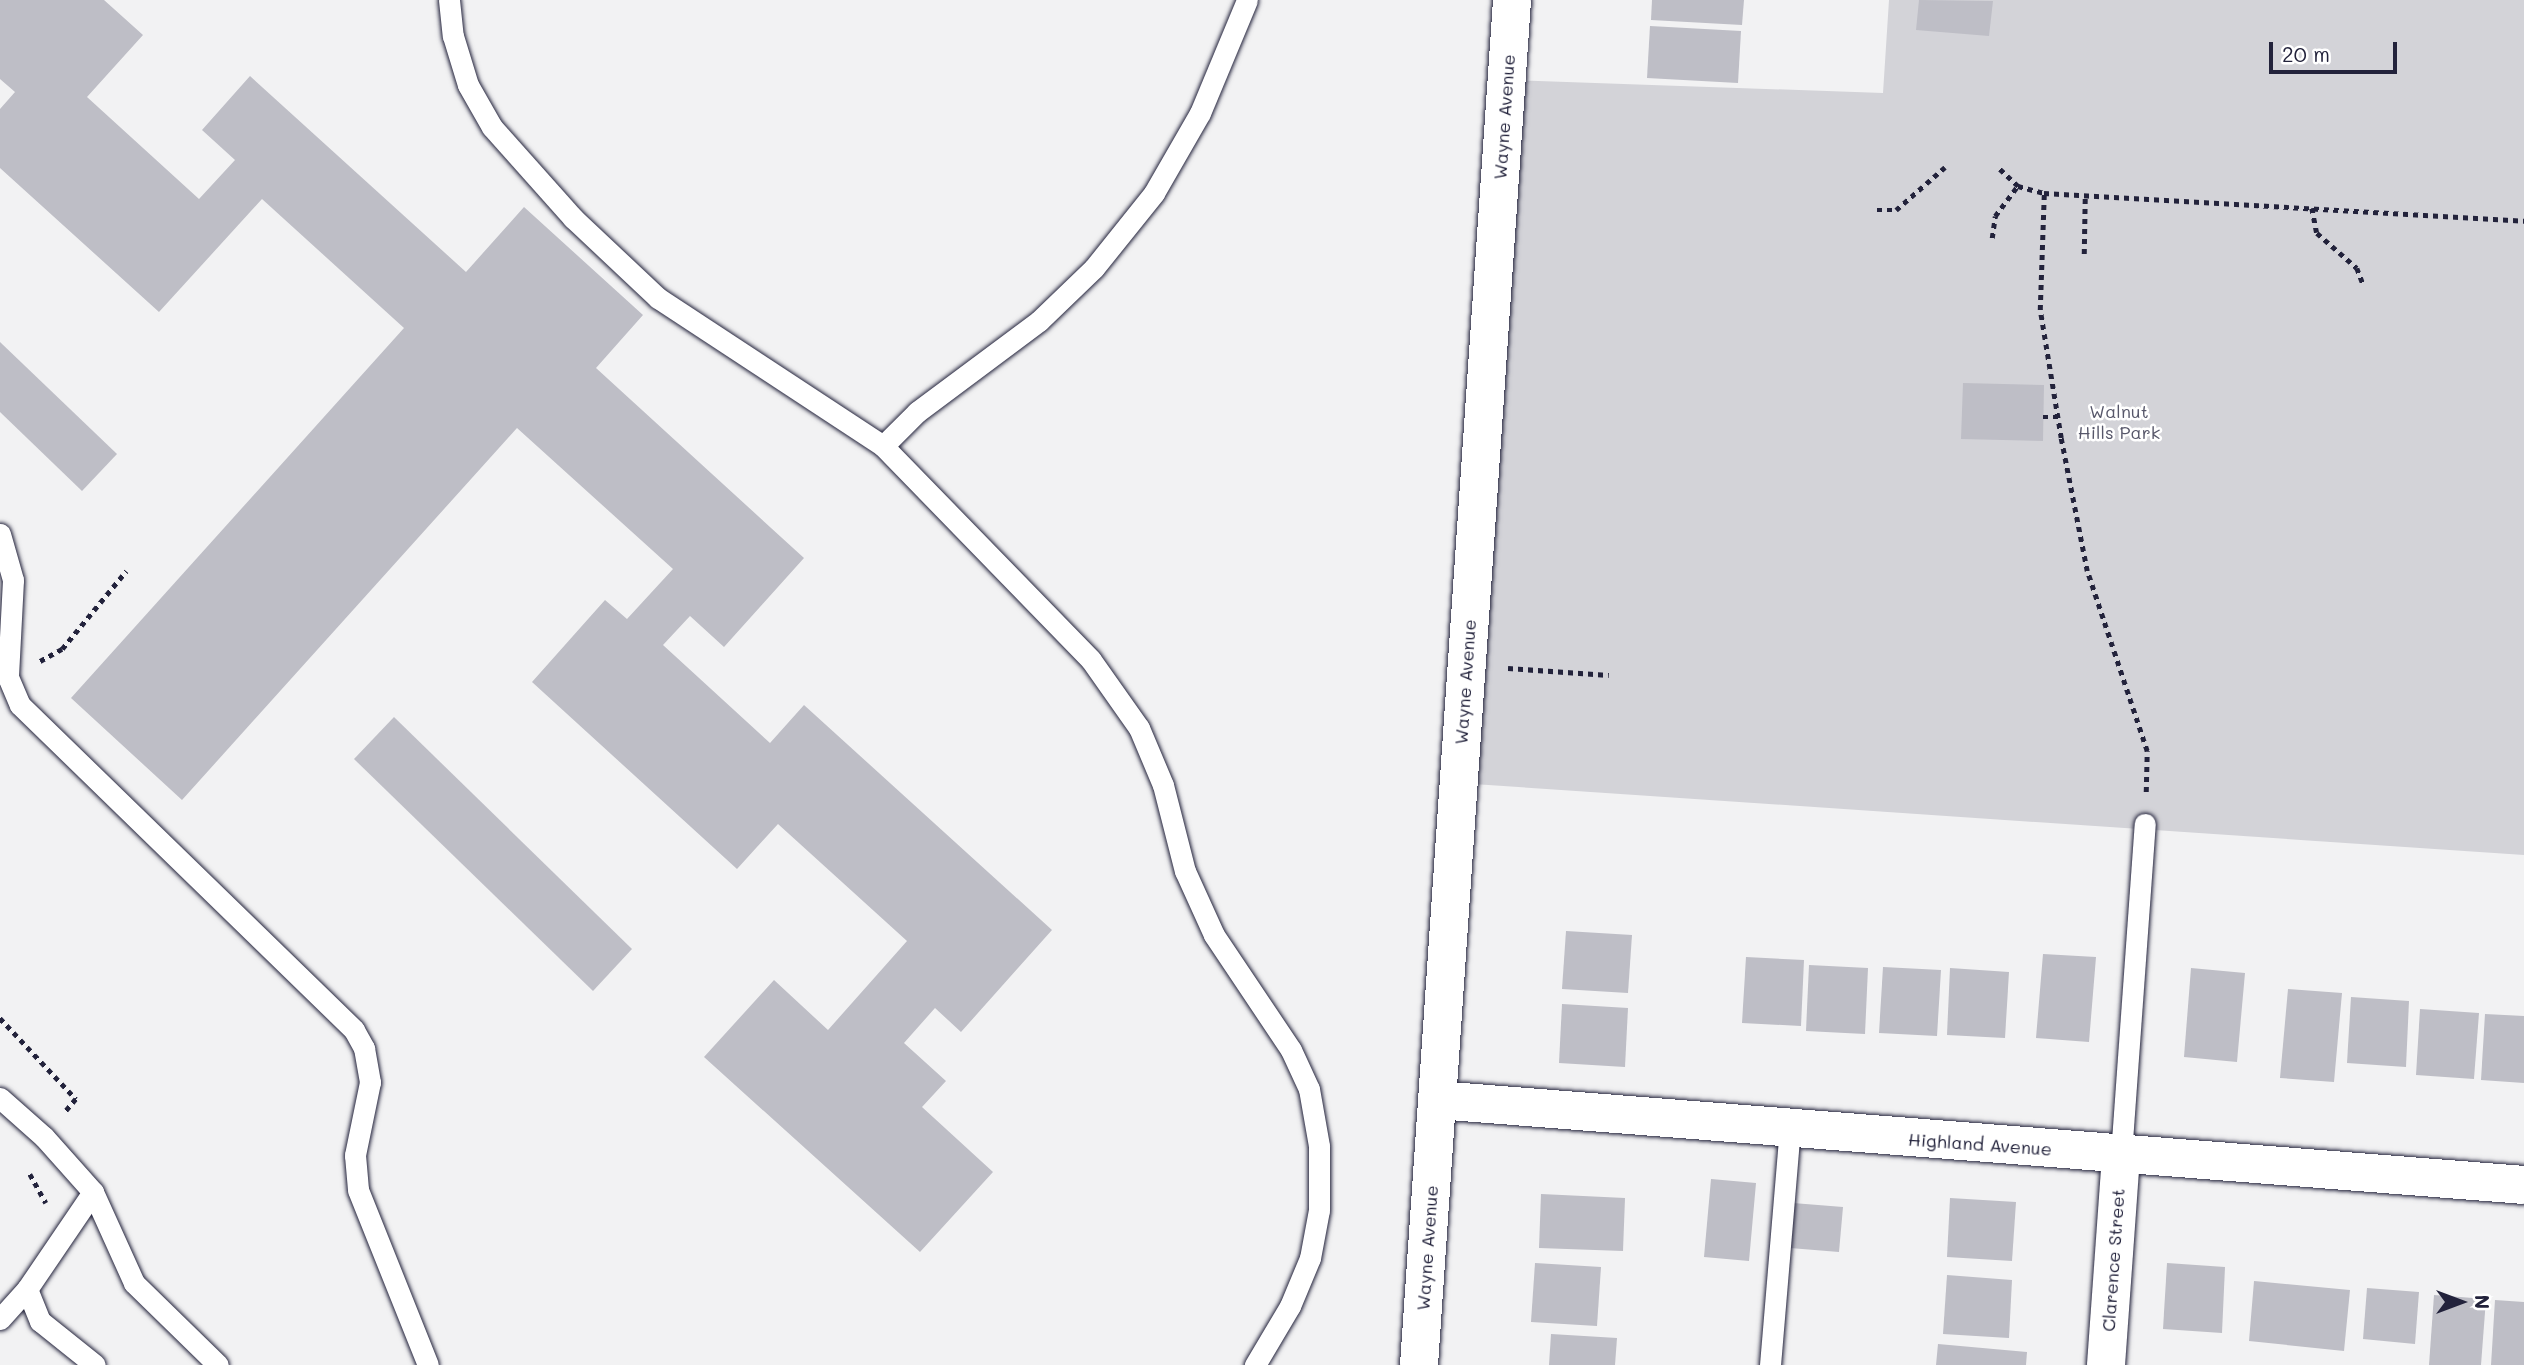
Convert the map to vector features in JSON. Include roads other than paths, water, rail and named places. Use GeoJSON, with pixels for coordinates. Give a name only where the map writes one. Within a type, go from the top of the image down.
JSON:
{"type":"FeatureCollection","features":[{"type":"Feature","properties":{"kind":"main road","name":"Wayne Avenue"},"geometry":{"type":"LineString","coordinates":[[1419,1365],[1512,0]]}},
{"type":"Feature","properties":{"kind":"main road","name":"Highland Avenue"},"geometry":{"type":"LineString","coordinates":[[1437,1100],[2524,1185]]}},
{"type":"Feature","properties":{"kind":"main road","name":"Clarence Street"},"geometry":{"type":"LineString","coordinates":[[2106,1365],[2121,1155]]}},
{"type":"Feature","properties":{"kind":"lane"},"geometry":{"type":"LineString","coordinates":[[449,0],[453,36],[468,85],[492,127],[573,218],[659,298],[883,446],[1091,660],[1139,727],[1163,785],[1185,871],[1214,934],[1291,1050],[1308,1089],[1319,1146],[1319,1210],[1312,1246],[1290,1306],[1255,1365]]}},
{"type":"Feature","properties":{"kind":"lane"},"geometry":{"type":"LineString","coordinates":[[883,446],[917,412],[1039,321],[1094,268],[1154,193],[1200,113],[1247,0]]}},
{"type":"Feature","properties":{"kind":"lane"},"geometry":{"type":"LineString","coordinates":[[0,534],[13,580],[8,677],[20,705],[354,1030],[363,1048],[370,1082],[355,1155],[358,1189],[428,1365]]}},
{"type":"Feature","properties":{"kind":"lane"},"geometry":{"type":"LineString","coordinates":[[2121,1155],[2145,824]]}},
{"type":"Feature","properties":{"kind":"lane"},"geometry":{"type":"LineString","coordinates":[[0,1098],[44,1137],[93,1192],[134,1283],[218,1365]]}},
{"type":"Feature","properties":{"kind":"lane"},"geometry":{"type":"LineString","coordinates":[[1770,1365],[1790,1129]]}},
{"type":"Feature","properties":{"kind":"lane"},"geometry":{"type":"LineString","coordinates":[[0,1319],[27,1289],[93,1192]]}},
{"type":"Feature","properties":{"kind":"lane"},"geometry":{"type":"LineString","coordinates":[[27,1289],[40,1321],[95,1365]]}},
{"type":"Feature","properties":{"kind":"park label","name":"Walnut Hills Park"},"geometry":{"type":"Point","coordinates":[2119,422]}}]}
